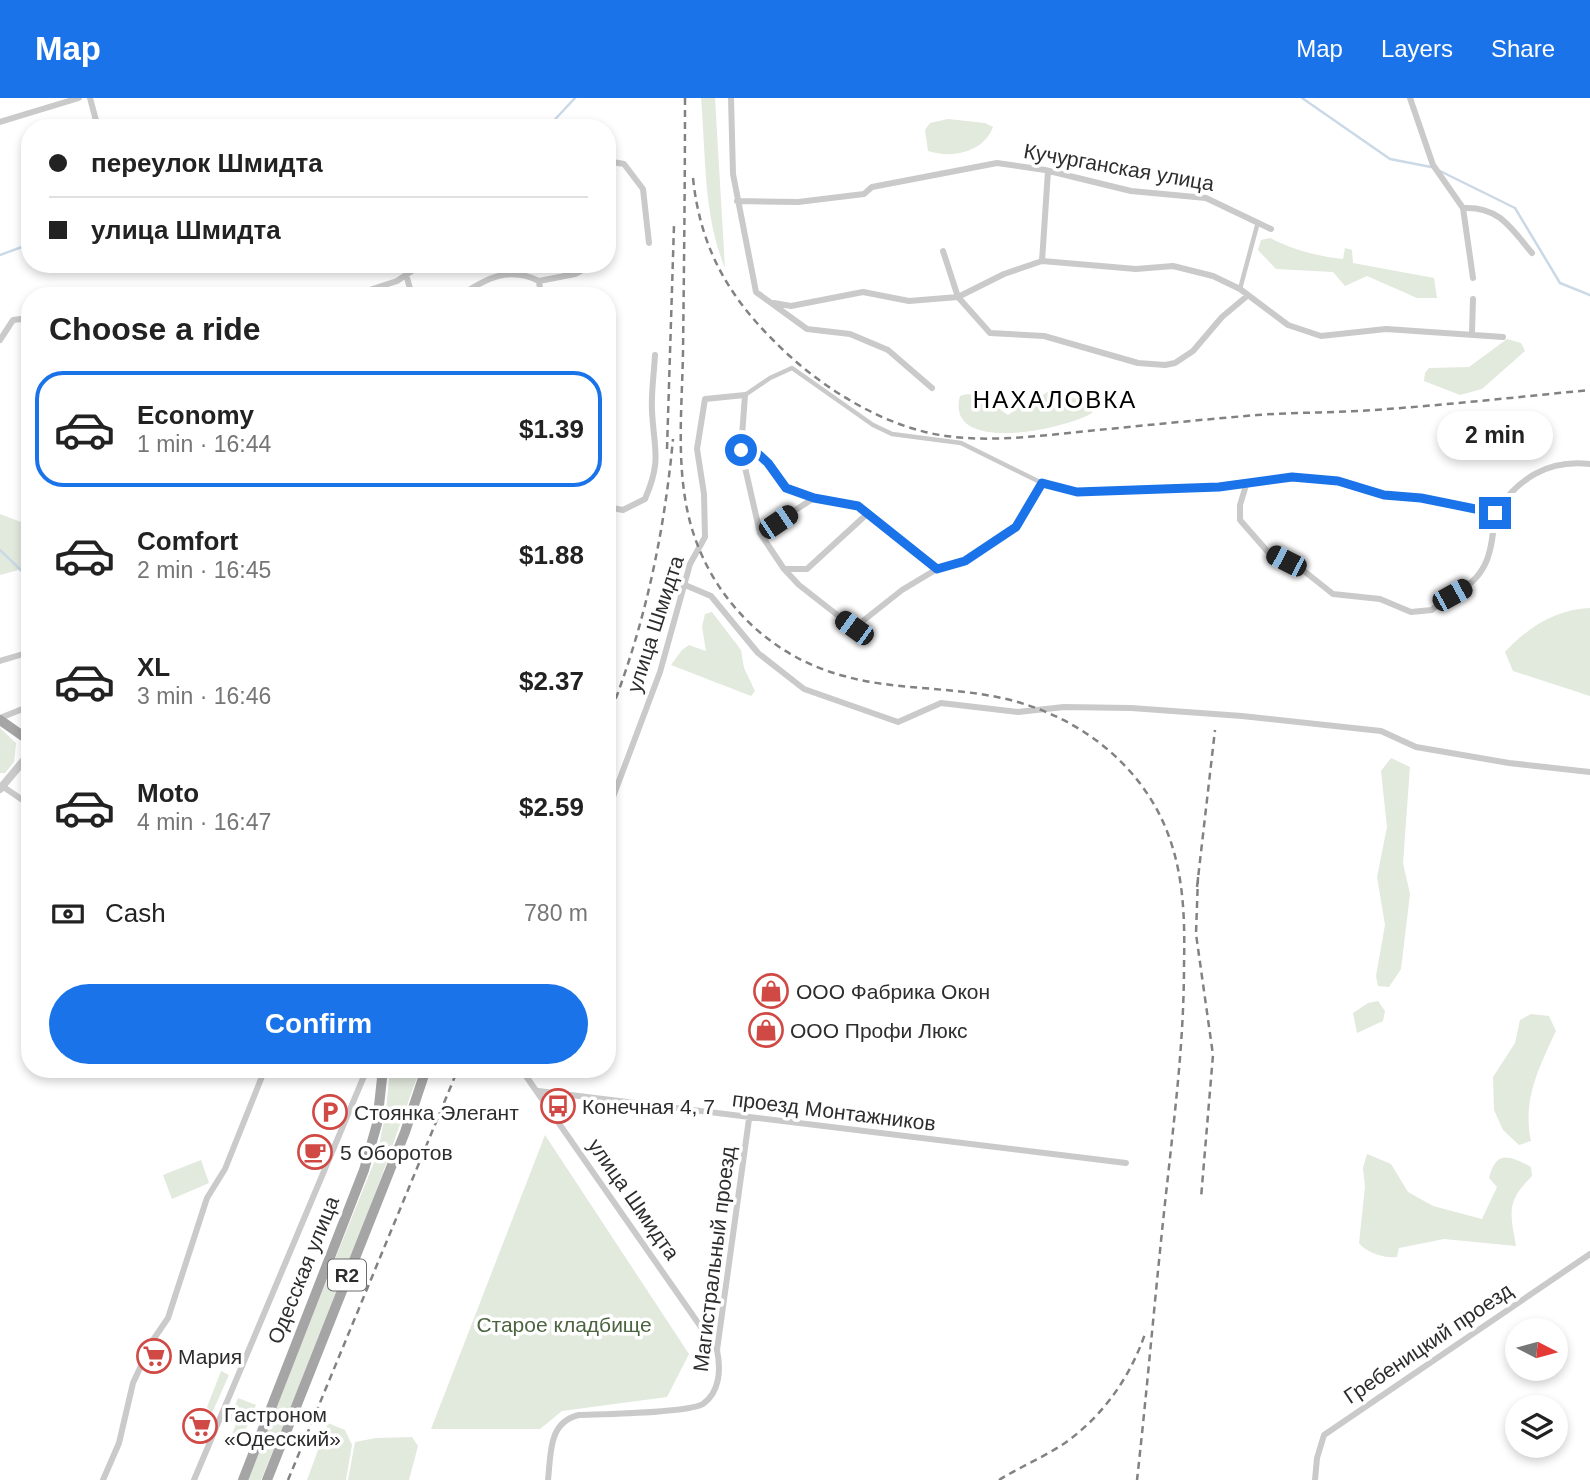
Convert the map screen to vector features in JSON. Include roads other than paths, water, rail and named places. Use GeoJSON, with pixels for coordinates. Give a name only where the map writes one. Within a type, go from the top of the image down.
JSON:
{"type":"FeatureCollection","features":[{"type":"Feature","properties":{"kind":"main road"},"geometry":{"type":"LineString","coordinates":[[0,719],[21,734]]}},
{"type":"Feature","properties":{"kind":"main road","name":"Одесская улица"},"geometry":{"type":"LineString","coordinates":[[243,1480],[363,1170],[377,1124],[382,1078]]}},
{"type":"Feature","properties":{"kind":"main road","name":"Одесская улица"},"geometry":{"type":"LineString","coordinates":[[267,1480],[405,1132],[423,1078]]}},
{"type":"Feature","properties":{"kind":"street"},"geometry":{"type":"LineString","coordinates":[[0,122],[79,98]]}},
{"type":"Feature","properties":{"kind":"street"},"geometry":{"type":"LineString","coordinates":[[90,98],[96,119]]}},
{"type":"Feature","properties":{"kind":"street"},"geometry":{"type":"LineString","coordinates":[[731,98],[737,201],[756,292],[807,329],[850,334],[888,350],[932,388]]}},
{"type":"Feature","properties":{"kind":"street"},"geometry":{"type":"LineString","coordinates":[[1410,98],[1433,165],[1463,208],[1473,278]]}},
{"type":"Feature","properties":{"kind":"street"},"geometry":{"type":"LineString","coordinates":[[616,163],[624,164],[643,189],[649,243]]}},
{"type":"Feature","properties":{"kind":"street","name":"Кучурганская улица"},"geometry":{"type":"LineString","coordinates":[[737,201],[798,202],[864,194],[872,187],[997,163],[1048,171],[1131,191],[1206,198],[1271,229]]}},
{"type":"Feature","properties":{"kind":"street"},"geometry":{"type":"LineString","coordinates":[[1042,261],[1048,171]]}},
{"type":"Feature","properties":{"kind":"street"},"geometry":{"type":"LineString","coordinates":[[1463,208],[1497,214],[1508,223],[1532,253]]}},
{"type":"Feature","properties":{"kind":"street"},"geometry":{"type":"LineString","coordinates":[[1240,289],[1258,221]]}},
{"type":"Feature","properties":{"kind":"street"},"geometry":{"type":"LineString","coordinates":[[943,251],[958,297],[990,333],[1044,336],[1138,363],[1165,365],[1184,358],[1222,317],[1247,296]]}},
{"type":"Feature","properties":{"kind":"street"},"geometry":{"type":"LineString","coordinates":[[774,303],[791,306],[863,292],[909,301],[958,297],[1004,274],[1042,261],[1136,269],[1183,267],[1213,276],[1240,289],[1288,325],[1321,336],[1386,329],[1503,337]]}},
{"type":"Feature","properties":{"kind":"street"},"geometry":{"type":"LineString","coordinates":[[473,287],[482,281],[516,273]]}},
{"type":"Feature","properties":{"kind":"street"},"geometry":{"type":"LineString","coordinates":[[522,273],[538,281],[577,273]]}},
{"type":"Feature","properties":{"kind":"street"},"geometry":{"type":"LineString","coordinates":[[379,287],[397,281],[406,274],[410,287]]}},
{"type":"Feature","properties":{"kind":"street"},"geometry":{"type":"LineString","coordinates":[[538,281],[539,287]]}},
{"type":"Feature","properties":{"kind":"street"},"geometry":{"type":"LineString","coordinates":[[1469,334],[1473,299]]}},
{"type":"Feature","properties":{"kind":"street"},"geometry":{"type":"LineString","coordinates":[[0,340],[13,320],[21,319]]}},
{"type":"Feature","properties":{"kind":"street"},"geometry":{"type":"LineString","coordinates":[[616,509],[623,510],[645,499],[653,482],[658,458],[651,408],[655,355]]}},
{"type":"Feature","properties":{"kind":"street"},"geometry":{"type":"LineString","coordinates":[[1042,483],[1016,527],[965,561],[937,569],[902,590],[854,628],[822,605],[784,569],[760,533],[741,450],[745,396],[770,378],[792,368],[873,425],[892,434],[961,443],[1042,483],[1077,492],[1219,487],[1292,477],[1338,481],[1384,495],[1421,498],[1495,513]]}},
{"type":"Feature","properties":{"kind":"street","name":"улица Шмидта"},"geometry":{"type":"LineString","coordinates":[[616,789],[660,672],[690,564],[705,537],[704,494],[697,449],[705,399],[745,396]]}},
{"type":"Feature","properties":{"kind":"street"},"geometry":{"type":"LineString","coordinates":[[743,440],[768,463],[786,488],[814,498],[858,506],[937,569]]}},
{"type":"Feature","properties":{"kind":"street"},"geometry":{"type":"LineString","coordinates":[[1247,482],[1240,505],[1240,520],[1268,552],[1304,570],[1333,594],[1380,599],[1411,612],[1432,610],[1439,601],[1475,583],[1486,567],[1495,513],[1513,489],[1537,471],[1568,462],[1590,464]]}},
{"type":"Feature","properties":{"kind":"street"},"geometry":{"type":"LineString","coordinates":[[760,533],[814,498]]}},
{"type":"Feature","properties":{"kind":"street"},"geometry":{"type":"LineString","coordinates":[[784,569],[807,569],[867,514]]}},
{"type":"Feature","properties":{"kind":"street"},"geometry":{"type":"LineString","coordinates":[[685,585],[711,596],[758,653],[804,689],[898,722],[941,703],[1018,712],[1064,707],[1242,716],[1381,731],[1416,747],[1560,770],[1590,772]]}},
{"type":"Feature","properties":{"kind":"street"},"geometry":{"type":"LineString","coordinates":[[0,661],[21,655]]}},
{"type":"Feature","properties":{"kind":"street"},"geometry":{"type":"LineString","coordinates":[[0,719],[21,710]]}},
{"type":"Feature","properties":{"kind":"street"},"geometry":{"type":"LineString","coordinates":[[21,764],[1,787],[21,799]]}},
{"type":"Feature","properties":{"kind":"street"},"geometry":{"type":"LineString","coordinates":[[103,1480],[119,1443],[133,1383],[153,1340],[169,1318],[207,1198],[225,1169],[261,1078]]}},
{"type":"Feature","properties":{"kind":"street"},"geometry":{"type":"LineString","coordinates":[[194,1480],[363,1078]]}},
{"type":"Feature","properties":{"kind":"street","name":"улица Шмидта"},"geometry":{"type":"LineString","coordinates":[[528,1078],[718,1350]]}},
{"type":"Feature","properties":{"kind":"street","name":"проезд Монтажников"},"geometry":{"type":"LineString","coordinates":[[538,1091],[749,1119],[1126,1163]]}},
{"type":"Feature","properties":{"kind":"street","name":"Магистральный проезд"},"geometry":{"type":"LineString","coordinates":[[548,1480],[554,1436],[565,1420],[579,1415],[698,1407],[709,1398],[716,1387],[720,1365],[718,1350],[749,1119]]}},
{"type":"Feature","properties":{"kind":"street","name":"Гребеницкий проезд"},"geometry":{"type":"LineString","coordinates":[[1315,1480],[1317,1458],[1324,1435],[1590,1254]]}},
{"type":"Feature","properties":{"kind":"waterway"},"geometry":{"type":"LineString","coordinates":[[555,119],[575,98]]}},
{"type":"Feature","properties":{"kind":"waterway"},"geometry":{"type":"LineString","coordinates":[[1302,98],[1390,159],[1431,167]]}},
{"type":"Feature","properties":{"kind":"waterway"},"geometry":{"type":"LineString","coordinates":[[1440,171],[1515,208],[1560,283],[1590,295]]}},
{"type":"Feature","properties":{"kind":"waterway"},"geometry":{"type":"LineString","coordinates":[[0,255],[21,247]]}},
{"type":"Feature","properties":{"kind":"waterway"},"geometry":{"type":"LineString","coordinates":[[0,550],[21,570]]}},
{"type":"Feature","properties":{"kind":"railway"},"geometry":{"type":"LineString","coordinates":[[685,98],[681,464],[692,529],[715,580],[749,622],[770,640],[817,667],[861,680],[968,692],[1014,701],[1067,722],[1092,737],[1133,775],[1150,798],[1171,841],[1183,911],[1182,1021],[1137,1480]]}},
{"type":"Feature","properties":{"kind":"railway"},"geometry":{"type":"LineString","coordinates":[[693,178],[709,246],[729,286],[756,322],[806,370],[843,396],[883,417],[925,432],[963,438],[1021,437],[1257,415],[1401,408],[1590,390]]}},
{"type":"Feature","properties":{"kind":"railway"},"geometry":{"type":"LineString","coordinates":[[667,449],[674,225]]}},
{"type":"Feature","properties":{"kind":"railway"},"geometry":{"type":"LineString","coordinates":[[616,697],[642,617],[658,547],[673,439]]}},
{"type":"Feature","properties":{"kind":"railway"},"geometry":{"type":"LineString","coordinates":[[1197,887],[1215,730]]}},
{"type":"Feature","properties":{"kind":"railway"},"geometry":{"type":"LineString","coordinates":[[1198,877],[1196,934],[1213,1055],[1201,1198]]}},
{"type":"Feature","properties":{"kind":"railway"},"geometry":{"type":"LineString","coordinates":[[288,1480],[454,1078]]}},
{"type":"Feature","properties":{"kind":"railway"},"geometry":{"type":"LineString","coordinates":[[999,1480],[1065,1443],[1092,1420],[1124,1379],[1146,1331]]}},
{"type":"Feature","properties":{"kind":"place","name":"ООО Фабрика Окон"},"geometry":{"type":"Point","coordinates":[771,991]}},
{"type":"Feature","properties":{"kind":"place","name":"ООО Профи Люкс"},"geometry":{"type":"Point","coordinates":[766,1030]}},
{"type":"Feature","properties":{"kind":"place","name":"Конечная 4, 7"},"geometry":{"type":"Point","coordinates":[558,1106]}},
{"type":"Feature","properties":{"kind":"place","name":"Стоянка Элегант"},"geometry":{"type":"Point","coordinates":[330,1112]}},
{"type":"Feature","properties":{"kind":"place","name":"5 Оборотов"},"geometry":{"type":"Point","coordinates":[315,1152]}},
{"type":"Feature","properties":{"kind":"place","name":"Мария"},"geometry":{"type":"Point","coordinates":[154,1356]}},
{"type":"Feature","properties":{"kind":"place","name":"Гастроном «Одесский»"},"geometry":{"type":"Point","coordinates":[200,1426]}},
{"type":"Feature","properties":{"kind":"district","name":"НАХАЛОВКА"},"geometry":{"type":"Point","coordinates":[1055,399]}},
{"type":"Feature","properties":{"kind":"park label","name":"Старое кладбище"},"geometry":{"type":"Point","coordinates":[564,1324]}}]}
